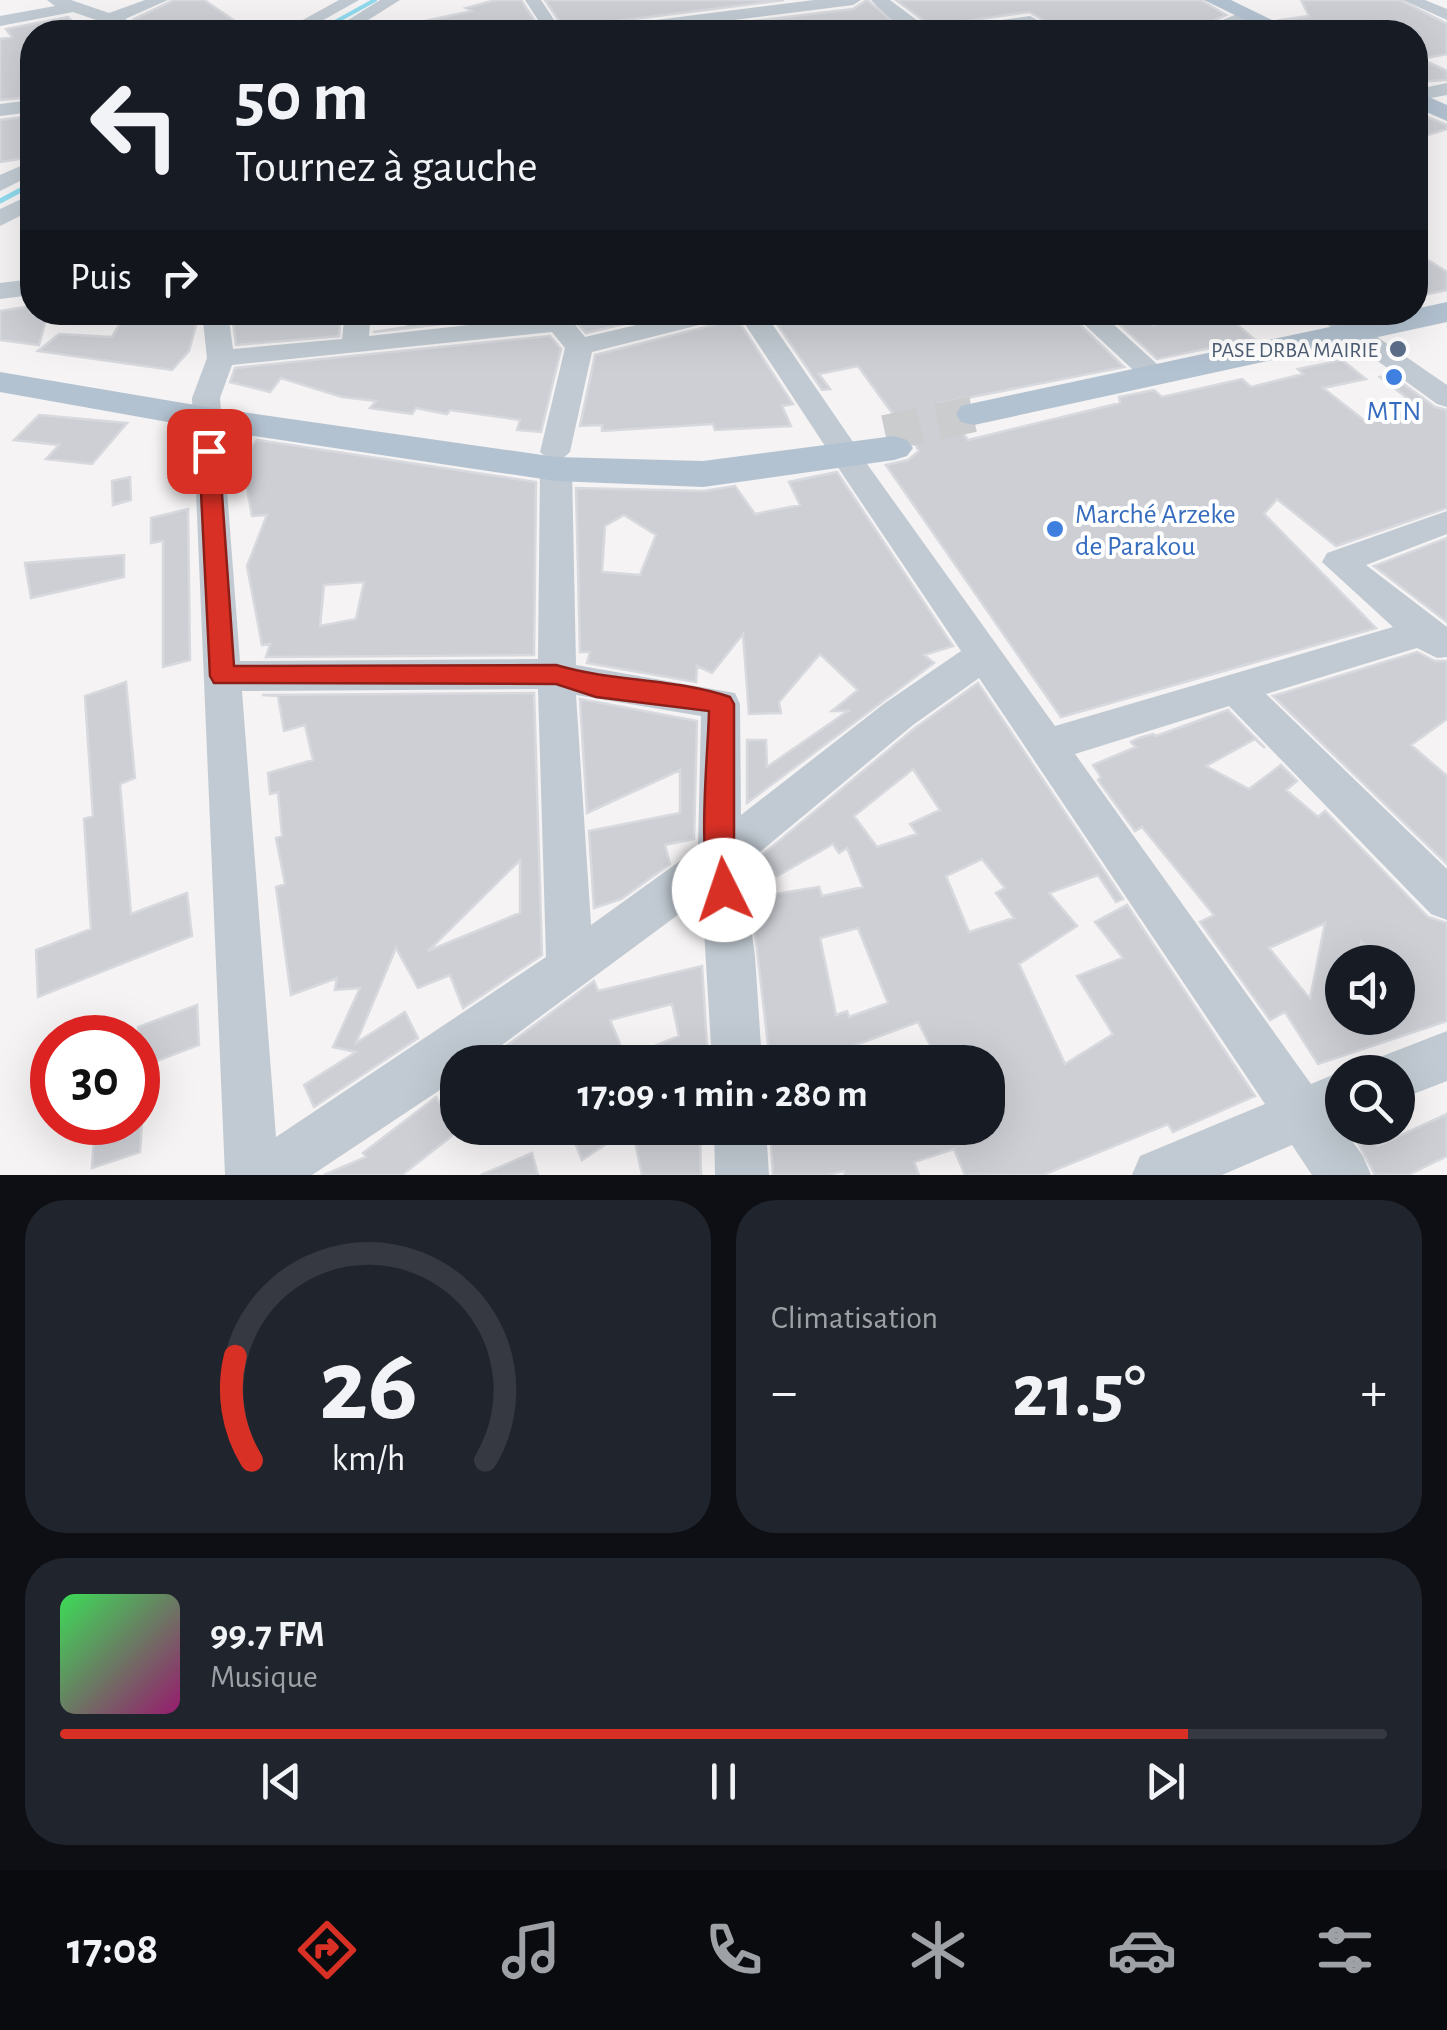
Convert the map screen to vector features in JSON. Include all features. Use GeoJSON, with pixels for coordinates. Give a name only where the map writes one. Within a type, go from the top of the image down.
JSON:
{"type":"FeatureCollection","features":[{"type":"Feature","properties":{"kind":"main road"},"geometry":{"type":"LineString","coordinates":[[1216,1],[1254,5],[1283,20]]}},
{"type":"Feature","properties":{"kind":"main road"},"geometry":{"type":"LineString","coordinates":[[1430,94],[1447,114]]}},
{"type":"Feature","properties":{"kind":"main road"},"geometry":{"type":"LineString","coordinates":[[1408,325],[1363,340],[978,424],[1155,375],[1363,340],[1447,329]]}},
{"type":"Feature","properties":{"kind":"main road"},"geometry":{"type":"LineString","coordinates":[[0,363],[206,408]]}},
{"type":"Feature","properties":{"kind":"main road"},"geometry":{"type":"LineString","coordinates":[[0,382],[686,476],[890,441]]}},
{"type":"Feature","properties":{"kind":"street"},"geometry":{"type":"LineString","coordinates":[[55,0],[115,20]]}},
{"type":"Feature","properties":{"kind":"street"},"geometry":{"type":"LineString","coordinates":[[110,18],[160,0]]}},
{"type":"Feature","properties":{"kind":"street"},"geometry":{"type":"LineString","coordinates":[[313,20],[351,0]]}},
{"type":"Feature","properties":{"kind":"street"},"geometry":{"type":"LineString","coordinates":[[358,20],[392,0]]}},
{"type":"Feature","properties":{"kind":"street"},"geometry":{"type":"LineString","coordinates":[[720,0],[746,20]]}},
{"type":"Feature","properties":{"kind":"street"},"geometry":{"type":"LineString","coordinates":[[698,20],[853,0]]}},
{"type":"Feature","properties":{"kind":"street"},"geometry":{"type":"LineString","coordinates":[[879,0],[906,20]]}},
{"type":"Feature","properties":{"kind":"street"},"geometry":{"type":"LineString","coordinates":[[1412,0],[1447,15]]}},
{"type":"Feature","properties":{"kind":"street"},"geometry":{"type":"LineString","coordinates":[[1003,2],[1030,20]]}},
{"type":"Feature","properties":{"kind":"street"},"geometry":{"type":"LineString","coordinates":[[1225,20],[1254,5]]}},
{"type":"Feature","properties":{"kind":"street"},"geometry":{"type":"LineString","coordinates":[[0,21],[74,7]]}},
{"type":"Feature","properties":{"kind":"street"},"geometry":{"type":"LineString","coordinates":[[216,325],[220,358],[206,408],[252,1175]]}},
{"type":"Feature","properties":{"kind":"street"},"geometry":{"type":"LineString","coordinates":[[355,347],[357,325]]}},
{"type":"Feature","properties":{"kind":"street"},"geometry":{"type":"LineString","coordinates":[[220,358],[355,347],[507,325]]}},
{"type":"Feature","properties":{"kind":"street"},"geometry":{"type":"LineString","coordinates":[[561,325],[578,347],[576,374],[555,460],[556,674],[570,968]]}},
{"type":"Feature","properties":{"kind":"street"},"geometry":{"type":"LineString","coordinates":[[578,347],[672,325]]}},
{"type":"Feature","properties":{"kind":"street"},"geometry":{"type":"LineString","coordinates":[[759,325],[1045,746],[1322,1105],[1344,1175]]}},
{"type":"Feature","properties":{"kind":"street"},"geometry":{"type":"LineString","coordinates":[[1099,325],[1155,375]]}},
{"type":"Feature","properties":{"kind":"street"},"geometry":{"type":"LineString","coordinates":[[1342,325],[1447,398]]}},
{"type":"Feature","properties":{"kind":"street"},"geometry":{"type":"LineString","coordinates":[[1439,643],[1339,562],[1447,522]]}},
{"type":"Feature","properties":{"kind":"street"},"geometry":{"type":"LineString","coordinates":[[1045,746],[1234,688],[1439,643]]}},
{"type":"Feature","properties":{"kind":"street"},"geometry":{"type":"LineString","coordinates":[[265,1175],[448,1055],[570,968],[720,858],[899,714],[985,654]]}},
{"type":"Feature","properties":{"kind":"street"},"geometry":{"type":"LineString","coordinates":[[222,676],[556,674],[596,687],[681,695],[721,704],[720,858],[732,956],[736,1045]]}},
{"type":"Feature","properties":{"kind":"street"},"geometry":{"type":"LineString","coordinates":[[1234,688],[1447,899]]}},
{"type":"Feature","properties":{"kind":"street"},"geometry":{"type":"LineString","coordinates":[[1415,1068],[1447,1056]]}},
{"type":"Feature","properties":{"kind":"street"},"geometry":{"type":"LineString","coordinates":[[1159,1175],[1322,1105]]}},
{"type":"Feature","properties":{"kind":"street"},"geometry":{"type":"LineString","coordinates":[[741,1145],[742,1175]]}},
{"type":"Feature","properties":{"kind":"building"},"geometry":{"type":"Polygon","coordinates":[[[174,0],[204,0],[233,20],[136,20],[174,0]]]}},
{"type":"Feature","properties":{"kind":"building"},"geometry":{"type":"Polygon","coordinates":[[[496,0],[521,0],[534,20],[430,20],[472,11],[466,8],[496,0]]]}},
{"type":"Feature","properties":{"kind":"building"},"geometry":{"type":"Polygon","coordinates":[[[545,0],[784,0],[625,20],[559,20],[545,0]]]}},
{"type":"Feature","properties":{"kind":"building"},"geometry":{"type":"Polygon","coordinates":[[[867,0],[891,20],[763,20],[853,9],[867,0]]]}},
{"type":"Feature","properties":{"kind":"building"},"geometry":{"type":"Polygon","coordinates":[[[896,0],[1201,0],[1226,15],[1215,20],[1043,20],[1029,12],[973,20],[923,20],[896,0]]]}},
{"type":"Feature","properties":{"kind":"building"},"geometry":{"type":"Polygon","coordinates":[[[1301,0],[1400,0],[1447,24],[1447,54],[1428,58],[1428,20],[1281,20],[1309,16],[1301,0]]]}},
{"type":"Feature","properties":{"kind":"building"},"geometry":{"type":"Polygon","coordinates":[[[20,26],[20,98],[0,100],[0,39],[12,37],[6,29],[20,26]]]}},
{"type":"Feature","properties":{"kind":"building"},"geometry":{"type":"Polygon","coordinates":[[[1428,62],[1447,71],[1447,80],[1428,81],[1428,62]]]}},
{"type":"Feature","properties":{"kind":"building"},"geometry":{"type":"Polygon","coordinates":[[[1428,117],[1447,125],[1447,129],[1428,135],[1428,117]]]}},
{"type":"Feature","properties":{"kind":"building"},"geometry":{"type":"Polygon","coordinates":[[[20,118],[20,159],[0,162],[0,120],[20,118]]]}},
{"type":"Feature","properties":{"kind":"building"},"geometry":{"type":"Polygon","coordinates":[[[1428,260],[1447,272],[1447,290],[1428,294],[1428,260]]]}},
{"type":"Feature","properties":{"kind":"building"},"geometry":{"type":"Polygon","coordinates":[[[20,308],[20,325],[44,325],[39,345],[0,340],[0,311],[20,308]]]}},
{"type":"Feature","properties":{"kind":"building"},"geometry":{"type":"Polygon","coordinates":[[[119,325],[196,325],[189,351],[172,370],[38,351],[59,334],[112,337],[119,325]]]}},
{"type":"Feature","properties":{"kind":"building"},"geometry":{"type":"Polygon","coordinates":[[[233,325],[340,325],[339,336],[236,345],[233,325]]]}},
{"type":"Feature","properties":{"kind":"building"},"geometry":{"type":"Polygon","coordinates":[[[578,325],[619,325],[586,333],[578,325]]]}},
{"type":"Feature","properties":{"kind":"building"},"geometry":{"type":"Polygon","coordinates":[[[713,325],[741,325],[793,404],[782,406],[791,426],[715,430],[713,424],[602,431],[602,425],[580,426],[595,355],[713,325]]]}},
{"type":"Feature","properties":{"kind":"building"},"geometry":{"type":"Polygon","coordinates":[[[778,325],[1080,325],[1124,367],[941,403],[968,440],[1120,403],[1119,397],[1154,390],[1162,397],[1242,379],[1251,387],[1303,374],[1298,369],[1342,360],[1366,379],[1323,388],[1365,421],[1420,408],[1380,377],[1390,374],[1435,407],[1447,410],[1447,508],[1336,546],[1277,499],[1264,514],[1376,628],[1061,717],[886,465],[908,460],[919,451],[858,366],[819,374],[830,389],[822,390],[778,325]]]}},
{"type":"Feature","properties":{"kind":"building"},"geometry":{"type":"Polygon","coordinates":[[[1120,325],[1238,325],[1254,339],[1157,359],[1120,325]]]}},
{"type":"Feature","properties":{"kind":"building"},"geometry":{"type":"Polygon","coordinates":[[[550,336],[561,349],[541,432],[517,430],[520,420],[450,410],[447,414],[416,408],[412,414],[370,408],[376,401],[342,397],[281,378],[270,392],[230,382],[235,368],[550,336]]]}},
{"type":"Feature","properties":{"kind":"building"},"geometry":{"type":"Polygon","coordinates":[[[39,415],[127,423],[92,464],[46,459],[59,445],[14,440],[39,415]]]}},
{"type":"Feature","properties":{"kind":"building"},"geometry":{"type":"Polygon","coordinates":[[[257,440],[536,482],[534,655],[266,657],[270,644],[262,645],[247,566],[267,515],[252,516],[242,461],[257,440]],[[364,582],[324,585],[320,626],[356,619],[364,582]]]}},
{"type":"Feature","properties":{"kind":"building"},"geometry":{"type":"Polygon","coordinates":[[[837,472],[953,646],[924,655],[934,663],[747,803],[747,740],[766,740],[767,767],[848,711],[832,711],[858,690],[820,654],[779,702],[781,713],[749,714],[743,634],[712,673],[697,666],[696,682],[587,663],[590,652],[580,652],[576,488],[703,491],[735,486],[755,514],[800,505],[789,482],[837,472]],[[624,515],[605,526],[602,572],[640,575],[656,535],[624,515]]]}},
{"type":"Feature","properties":{"kind":"building"},"geometry":{"type":"Polygon","coordinates":[[[130,477],[131,500],[113,505],[112,481],[130,477]]]}},
{"type":"Feature","properties":{"kind":"building"},"geometry":{"type":"Polygon","coordinates":[[[188,509],[190,660],[163,667],[163,541],[151,543],[151,518],[188,509]]]}},
{"type":"Feature","properties":{"kind":"building"},"geometry":{"type":"Polygon","coordinates":[[[1447,538],[1447,622],[1374,566],[1447,538]]]}},
{"type":"Feature","properties":{"kind":"building"},"geometry":{"type":"Polygon","coordinates":[[[124,555],[124,577],[31,598],[25,563],[124,555]]]}},
{"type":"Feature","properties":{"kind":"building"},"geometry":{"type":"Polygon","coordinates":[[[1417,652],[1435,661],[1447,661],[1447,719],[1411,745],[1447,776],[1447,864],[1273,696],[1417,652]]]}},
{"type":"Feature","properties":{"kind":"building"},"geometry":{"type":"Polygon","coordinates":[[[126,682],[135,778],[120,784],[131,914],[187,893],[192,936],[38,997],[36,950],[91,929],[84,819],[93,816],[85,696],[126,682]]]}},
{"type":"Feature","properties":{"kind":"building"},"geometry":{"type":"Polygon","coordinates":[[[978,683],[1123,899],[1116,902],[1098,875],[1049,893],[1077,926],[1019,964],[1065,1064],[1113,1034],[1077,976],[1123,958],[1095,922],[1127,905],[1255,1096],[1173,1132],[1168,1124],[1043,1175],[965,1175],[954,1149],[914,1162],[919,1175],[845,1175],[844,1171],[827,1175],[773,1175],[771,1145],[1005,1145],[1005,1045],[930,1045],[918,1022],[855,1045],[768,1045],[751,898],[819,887],[822,896],[863,887],[847,848],[839,853],[833,844],[777,876],[762,855],[915,728],[978,683]],[[913,769],[854,816],[877,847],[917,834],[910,824],[940,810],[913,769]],[[982,859],[946,876],[969,932],[1014,918],[996,893],[1005,888],[982,859]],[[858,928],[820,938],[836,1015],[847,1011],[849,1017],[888,1003],[858,928]]]}},
{"type":"Feature","properties":{"kind":"building"},"geometry":{"type":"Polygon","coordinates":[[[534,693],[542,955],[463,1008],[450,975],[418,988],[396,948],[356,1043],[405,1012],[418,1038],[314,1107],[304,1085],[356,1052],[333,1047],[360,988],[335,990],[337,978],[291,995],[276,887],[285,884],[276,838],[282,836],[278,792],[270,794],[268,773],[313,760],[305,725],[284,731],[278,696],[262,695],[534,693]],[[520,860],[428,951],[520,913],[520,860]]]}},
{"type":"Feature","properties":{"kind":"building"},"geometry":{"type":"Polygon","coordinates":[[[580,699],[697,721],[694,839],[665,845],[670,864],[621,899],[594,908],[589,831],[680,813],[680,770],[587,813],[580,699]]]}},
{"type":"Feature","properties":{"kind":"building"},"geometry":{"type":"Polygon","coordinates":[[[1228,710],[1265,748],[1255,739],[1206,766],[1249,789],[1281,765],[1297,781],[1286,790],[1318,817],[1325,811],[1428,917],[1447,923],[1447,1021],[1415,1032],[1415,945],[1361,942],[1325,945],[1325,1035],[1405,1035],[1345,1055],[1325,1055],[1325,1062],[1318,1064],[1285,1012],[1270,1020],[1200,922],[1214,915],[1142,827],[1135,831],[1098,780],[1101,777],[1093,765],[1136,747],[1131,742],[1228,710]],[[1325,923],[1269,948],[1310,999],[1325,923]]]}},
{"type":"Feature","properties":{"kind":"building"},"geometry":{"type":"Polygon","coordinates":[[[702,966],[707,1045],[657,1045],[679,1036],[672,1004],[610,1020],[621,1045],[508,1045],[594,981],[598,991],[702,966]]]}},
{"type":"Feature","properties":{"kind":"building"},"geometry":{"type":"Polygon","coordinates":[[[197,1005],[199,1045],[160,1060],[160,1019],[197,1005]]]}},
{"type":"Feature","properties":{"kind":"building"},"geometry":{"type":"Polygon","coordinates":[[[436,1097],[440,1104],[440,1145],[402,1175],[324,1175],[366,1157],[363,1153],[436,1097]]]}},
{"type":"Feature","properties":{"kind":"building"},"geometry":{"type":"Polygon","coordinates":[[[1447,1114],[1447,1156],[1408,1175],[1375,1175],[1359,1145],[1415,1145],[1415,1129],[1447,1114]]]}},
{"type":"Feature","properties":{"kind":"building"},"geometry":{"type":"Polygon","coordinates":[[[94,1145],[140,1145],[140,1152],[92,1168],[94,1145]]]}},
{"type":"Feature","properties":{"kind":"building"},"geometry":{"type":"Polygon","coordinates":[[[576,1145],[604,1145],[582,1160],[576,1145]]]}},
{"type":"Feature","properties":{"kind":"building"},"geometry":{"type":"Polygon","coordinates":[[[636,1145],[700,1145],[701,1175],[642,1175],[636,1145]]]}},
{"type":"Feature","properties":{"kind":"building"},"geometry":{"type":"Polygon","coordinates":[[[532,1153],[538,1175],[481,1175],[532,1153]]]}},
{"type":"Feature","properties":{"kind":"waterway"},"geometry":{"type":"LineString","coordinates":[[339,20],[375,0]]}},
{"type":"Feature","properties":{"kind":"waterway"},"geometry":{"type":"LineString","coordinates":[[0,201],[20,190]]}},
{"type":"Feature","properties":{"kind":"tunnel"},"geometry":{"type":"LineString","coordinates":[[885,433],[974,414]]}},
{"type":"Feature","properties":{"kind":"place","name":"PASE DRBA MAIRIE"},"geometry":{"type":"Point","coordinates":[1398,349]}},
{"type":"Feature","properties":{"kind":"place","name":"MTN"},"geometry":{"type":"Point","coordinates":[1394,377]}},
{"type":"Feature","properties":{"kind":"place","name":"Marché Arzeke de Parakou"},"geometry":{"type":"Point","coordinates":[1055,529]}},
{"type":"Feature","properties":{"kind":"route"},"geometry":{"type":"LineString","coordinates":[[209,451],[222,676],[556,674],[596,687],[681,695],[721,704],[720,858],[724,890]]}}]}
